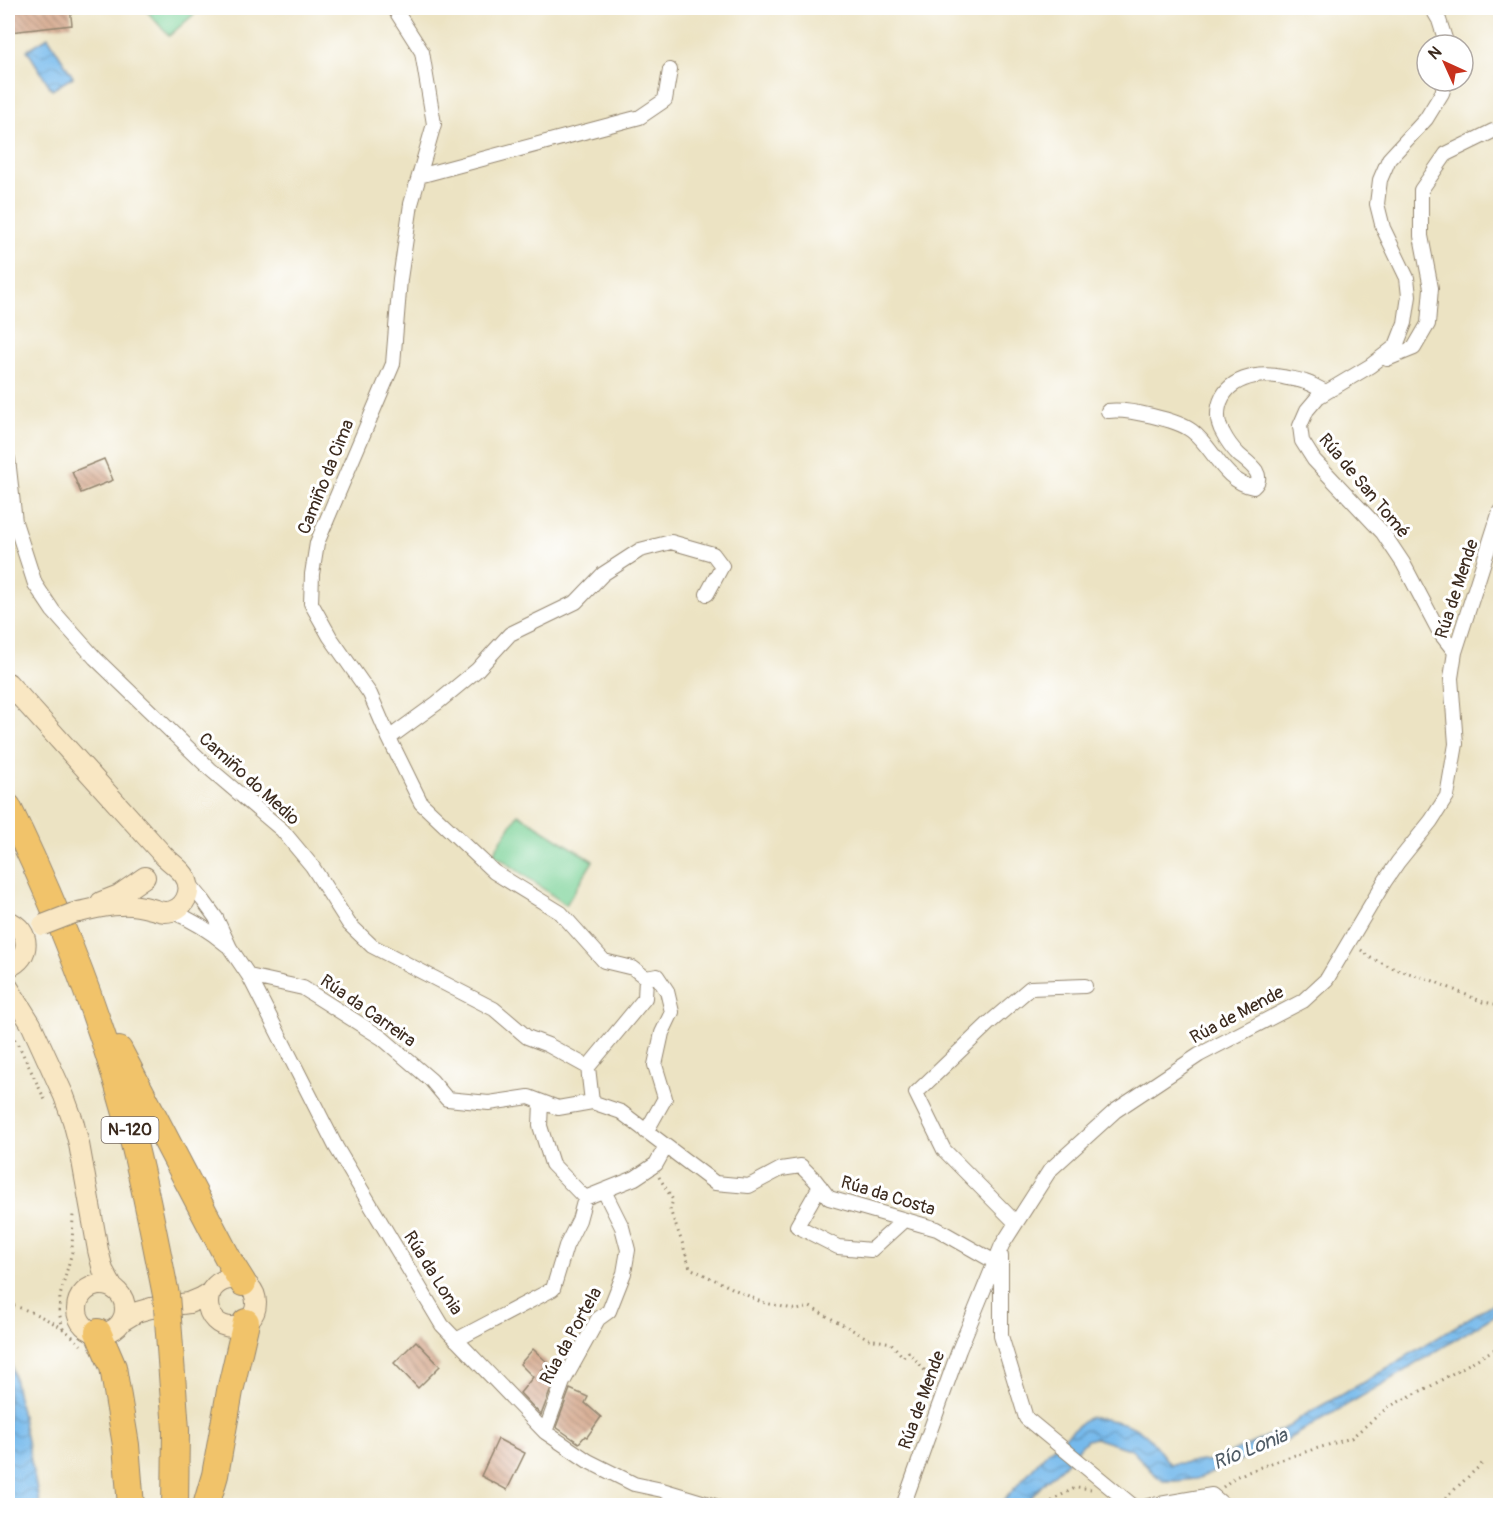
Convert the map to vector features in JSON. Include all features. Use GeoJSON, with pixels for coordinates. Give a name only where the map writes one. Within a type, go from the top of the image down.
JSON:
{"type":"FeatureCollection","features":[{"type":"Feature","properties":{"kind":"highway","name":"N-120"},"geometry":{"type":"LineString","coordinates":[[8,807],[36,865],[78,970],[111,1062],[135,1146],[169,1306],[176,1430],[174,1506]]}},
{"type":"Feature","properties":{"kind":"highway"},"geometry":{"type":"LineString","coordinates":[[78,970],[225,1254],[243,1283]]}},
{"type":"Feature","properties":{"kind":"highway"},"geometry":{"type":"LineString","coordinates":[[206,1506],[215,1475],[230,1391],[246,1322]]}},
{"type":"Feature","properties":{"kind":"highway"},"geometry":{"type":"LineString","coordinates":[[98,1332],[113,1367],[126,1445],[130,1506]]}},
{"type":"Feature","properties":{"kind":"street","name":"Camiño da Cima"},"geometry":{"type":"LineString","coordinates":[[394,8],[422,52],[434,124],[411,204],[400,279],[393,364],[317,543],[312,574],[311,603],[330,637],[370,694],[421,803],[494,872],[561,914],[604,961],[633,968],[646,978],[657,976],[667,991],[672,1012],[662,1033],[655,1065],[665,1098],[646,1132]]}},
{"type":"Feature","properties":{"kind":"street"},"geometry":{"type":"LineString","coordinates":[[1432,8],[1443,33]]}},
{"type":"Feature","properties":{"kind":"street"},"geometry":{"type":"LineString","coordinates":[[419,176],[640,117],[665,100],[670,70]]}},
{"type":"Feature","properties":{"kind":"street","name":"Rúa de San Tomé"},"geometry":{"type":"LineString","coordinates":[[1442,93],[1426,119],[1389,159],[1380,180],[1377,204],[1383,228],[1407,278],[1409,296],[1405,323],[1396,346],[1370,366],[1318,397],[1307,410],[1300,426],[1302,441],[1314,460],[1383,533],[1403,563],[1440,633],[1455,652]]}},
{"type":"Feature","properties":{"kind":"street"},"geometry":{"type":"LineString","coordinates":[[1370,366],[1414,348],[1428,324],[1431,288],[1421,236],[1421,190],[1446,154],[1493,131]]}},
{"type":"Feature","properties":{"kind":"street"},"geometry":{"type":"LineString","coordinates":[[1108,411],[1116,410],[1164,418],[1191,431],[1224,469],[1240,483],[1253,487],[1258,480],[1254,469],[1228,442],[1218,421],[1221,398],[1227,389],[1236,382],[1251,377],[1274,375],[1305,381],[1326,392]]}},
{"type":"Feature","properties":{"kind":"street","name":"Camiño do Medio"},"geometry":{"type":"LineString","coordinates":[[8,459],[15,522],[35,584],[53,611],[95,658],[210,770],[282,830],[312,866],[349,924],[372,946],[494,1009],[527,1037],[548,1045],[588,1067]]}},
{"type":"Feature","properties":{"kind":"street","name":"Rúa de Mende"},"geometry":{"type":"LineString","coordinates":[[903,1506],[959,1350],[1002,1245],[1050,1170],[1115,1111],[1199,1055],[1303,1001],[1327,979],[1385,881],[1431,821],[1447,796],[1456,744],[1451,678],[1455,652],[1500,511]]}},
{"type":"Feature","properties":{"kind":"street"},"geometry":{"type":"LineString","coordinates":[[389,738],[437,704],[477,670],[510,634],[576,602],[603,574],[640,550],[671,542],[713,554],[722,566],[707,594]]}},
{"type":"Feature","properties":{"kind":"street"},"geometry":{"type":"LineString","coordinates":[[8,683],[182,875],[189,890],[183,903],[163,910],[119,904],[74,913]]}},
{"type":"Feature","properties":{"kind":"street"},"geometry":{"type":"LineString","coordinates":[[137,826],[150,860],[142,891],[144,898],[148,904],[163,910]]}},
{"type":"Feature","properties":{"kind":"street"},"geometry":{"type":"LineString","coordinates":[[10,922],[26,926],[43,925],[119,895],[157,867],[164,866],[182,875]]}},
{"type":"Feature","properties":{"kind":"street","name":"Rúa da Lonia"},"geometry":{"type":"LineString","coordinates":[[182,875],[216,918],[230,948],[249,976],[336,1147],[442,1325],[545,1432],[588,1461],[634,1484],[715,1506]]}},
{"type":"Feature","properties":{"kind":"street","name":"Rúa da Lonia"},"geometry":{"type":"LineString","coordinates":[[163,910],[190,919],[211,931],[230,948]]}},
{"type":"Feature","properties":{"kind":"street"},"geometry":{"type":"LineString","coordinates":[[10,922],[19,928],[25,940],[16,959],[17,976],[31,1024]]}},
{"type":"Feature","properties":{"kind":"street"},"geometry":{"type":"LineString","coordinates":[[16,959],[43,925]]}},
{"type":"Feature","properties":{"kind":"street","name":"Rúa da Carreira"},"geometry":{"type":"LineString","coordinates":[[249,976],[303,988],[382,1038],[431,1080],[447,1099],[489,1103],[529,1097],[558,1108],[592,1102]]}},
{"type":"Feature","properties":{"kind":"street"},"geometry":{"type":"LineString","coordinates":[[592,1102],[588,1067],[645,998],[646,978]]}},
{"type":"Feature","properties":{"kind":"street"},"geometry":{"type":"LineString","coordinates":[[1016,1223],[944,1150],[916,1093],[1030,987],[1085,986]]}},
{"type":"Feature","properties":{"kind":"street"},"geometry":{"type":"LineString","coordinates":[[8,987],[31,1024],[73,1121],[103,1270],[125,1307],[122,1321]]}},
{"type":"Feature","properties":{"kind":"street"},"geometry":{"type":"LineString","coordinates":[[541,1102],[540,1126],[552,1164],[585,1198]]}},
{"type":"Feature","properties":{"kind":"street","name":"Rúa da Costa"},"geometry":{"type":"LineString","coordinates":[[592,1102],[621,1112],[715,1183],[749,1186],[781,1169],[801,1166],[829,1198],[938,1229],[995,1262]]}},
{"type":"Feature","properties":{"kind":"street"},"geometry":{"type":"LineString","coordinates":[[585,1198],[635,1178],[656,1164],[666,1146]]}},
{"type":"Feature","properties":{"kind":"street"},"geometry":{"type":"LineString","coordinates":[[820,1186],[797,1226],[838,1247],[872,1250],[904,1220]]}},
{"type":"Feature","properties":{"kind":"street","name":"Rúa da Portela"},"geometry":{"type":"LineString","coordinates":[[545,1432],[562,1382],[598,1319],[609,1311],[624,1273],[628,1250],[622,1227],[604,1191]]}},
{"type":"Feature","properties":{"kind":"street"},"geometry":{"type":"LineString","coordinates":[[456,1340],[554,1289],[566,1246],[579,1220],[585,1198]]}},
{"type":"Feature","properties":{"kind":"street"},"geometry":{"type":"LineString","coordinates":[[87,1290],[91,1215]]}},
{"type":"Feature","properties":{"kind":"street"},"geometry":{"type":"LineString","coordinates":[[1002,1245],[1001,1336],[1026,1418],[1131,1503]]}},
{"type":"Feature","properties":{"kind":"street"},"geometry":{"type":"LineString","coordinates":[[211,1292],[201,1298],[169,1306],[137,1312],[112,1330],[98,1332],[84,1325],[77,1311],[81,1296],[87,1290],[100,1285],[117,1291],[133,1301],[169,1306],[204,1310],[218,1323],[232,1327],[252,1317],[255,1302],[250,1287],[237,1280],[229,1280],[216,1286],[208,1298],[209,1312],[213,1318]]}},
{"type":"Feature","properties":{"kind":"street"},"geometry":{"type":"LineString","coordinates":[[1148,1506],[1212,1495],[1225,1506]]}},
{"type":"Feature","properties":{"kind":"path"},"geometry":{"type":"LineString","coordinates":[[1349,942],[1371,958],[1394,968],[1431,980],[1483,1002],[1500,1005]]}},
{"type":"Feature","properties":{"kind":"path"},"geometry":{"type":"LineString","coordinates":[[8,1029],[48,1105]]}},
{"type":"Feature","properties":{"kind":"path"},"geometry":{"type":"LineString","coordinates":[[653,1166],[673,1200],[670,1210],[690,1268],[761,1302],[797,1310],[810,1307],[869,1339],[891,1343],[903,1357],[909,1352],[943,1393]]}},
{"type":"Feature","properties":{"kind":"path"},"geometry":{"type":"LineString","coordinates":[[8,1304],[42,1317],[63,1329],[60,1296],[72,1252],[73,1206]]}},
{"type":"Feature","properties":{"kind":"path"},"geometry":{"type":"LineString","coordinates":[[1212,1495],[1235,1477],[1351,1438],[1388,1407],[1431,1386],[1500,1346]]}},
{"type":"Feature","properties":{"kind":"path"},"geometry":{"type":"LineString","coordinates":[[1437,1506],[1485,1461]]}},
{"type":"Feature","properties":{"kind":"path"},"geometry":{"type":"LineString","coordinates":[[1048,1506],[1054,1498],[1077,1487],[1097,1490]]}},
{"type":"Feature","properties":{"kind":"green space"},"geometry":{"type":"Polygon","coordinates":[[[144,8],[201,8],[169,36],[144,8]]]}},
{"type":"Feature","properties":{"kind":"green space"},"geometry":{"type":"Polygon","coordinates":[[[518,814],[593,861],[566,905],[493,853],[518,814]]]}},
{"type":"Feature","properties":{"kind":"water"},"geometry":{"type":"Polygon","coordinates":[[[48,37],[73,77],[52,90],[27,50],[48,37]]]}},
{"type":"Feature","properties":{"kind":"water","name":"Río Lonia"},"geometry":{"type":"Polygon","coordinates":[[[1500,1299],[1500,1312],[1386,1382],[1288,1439],[1224,1468],[1196,1479],[1163,1481],[1132,1450],[1095,1438],[1087,1440],[1024,1505],[999,1506],[1049,1450],[1089,1417],[1118,1422],[1139,1430],[1148,1437],[1170,1464],[1215,1460],[1290,1426],[1303,1416],[1371,1378],[1500,1299]]]}},
{"type":"Feature","properties":{"kind":"water"},"geometry":{"type":"Polygon","coordinates":[[[8,1348],[40,1505],[8,1505],[8,1348]]]}},
{"type":"Feature","properties":{"kind":"building"},"geometry":{"type":"Polygon","coordinates":[[[70,8],[72,25],[10,32],[8,9],[70,8]]]}},
{"type":"Feature","properties":{"kind":"building"},"geometry":{"type":"Polygon","coordinates":[[[104,459],[113,480],[81,493],[72,472],[104,459]]]}},
{"type":"Feature","properties":{"kind":"building"},"geometry":{"type":"Polygon","coordinates":[[[416,1341],[440,1366],[418,1388],[394,1363],[416,1341]]]}},
{"type":"Feature","properties":{"kind":"building"},"geometry":{"type":"Polygon","coordinates":[[[533,1349],[548,1363],[541,1371],[554,1381],[541,1415],[520,1393],[533,1377],[520,1364],[533,1349]]]}},
{"type":"Feature","properties":{"kind":"building"},"geometry":{"type":"Polygon","coordinates":[[[570,1389],[588,1397],[585,1403],[601,1417],[587,1437],[585,1436],[579,1443],[556,1427],[570,1389]]]}},
{"type":"Feature","properties":{"kind":"building"},"geometry":{"type":"Polygon","coordinates":[[[498,1439],[525,1453],[507,1490],[481,1476],[498,1439]]]}}]}
